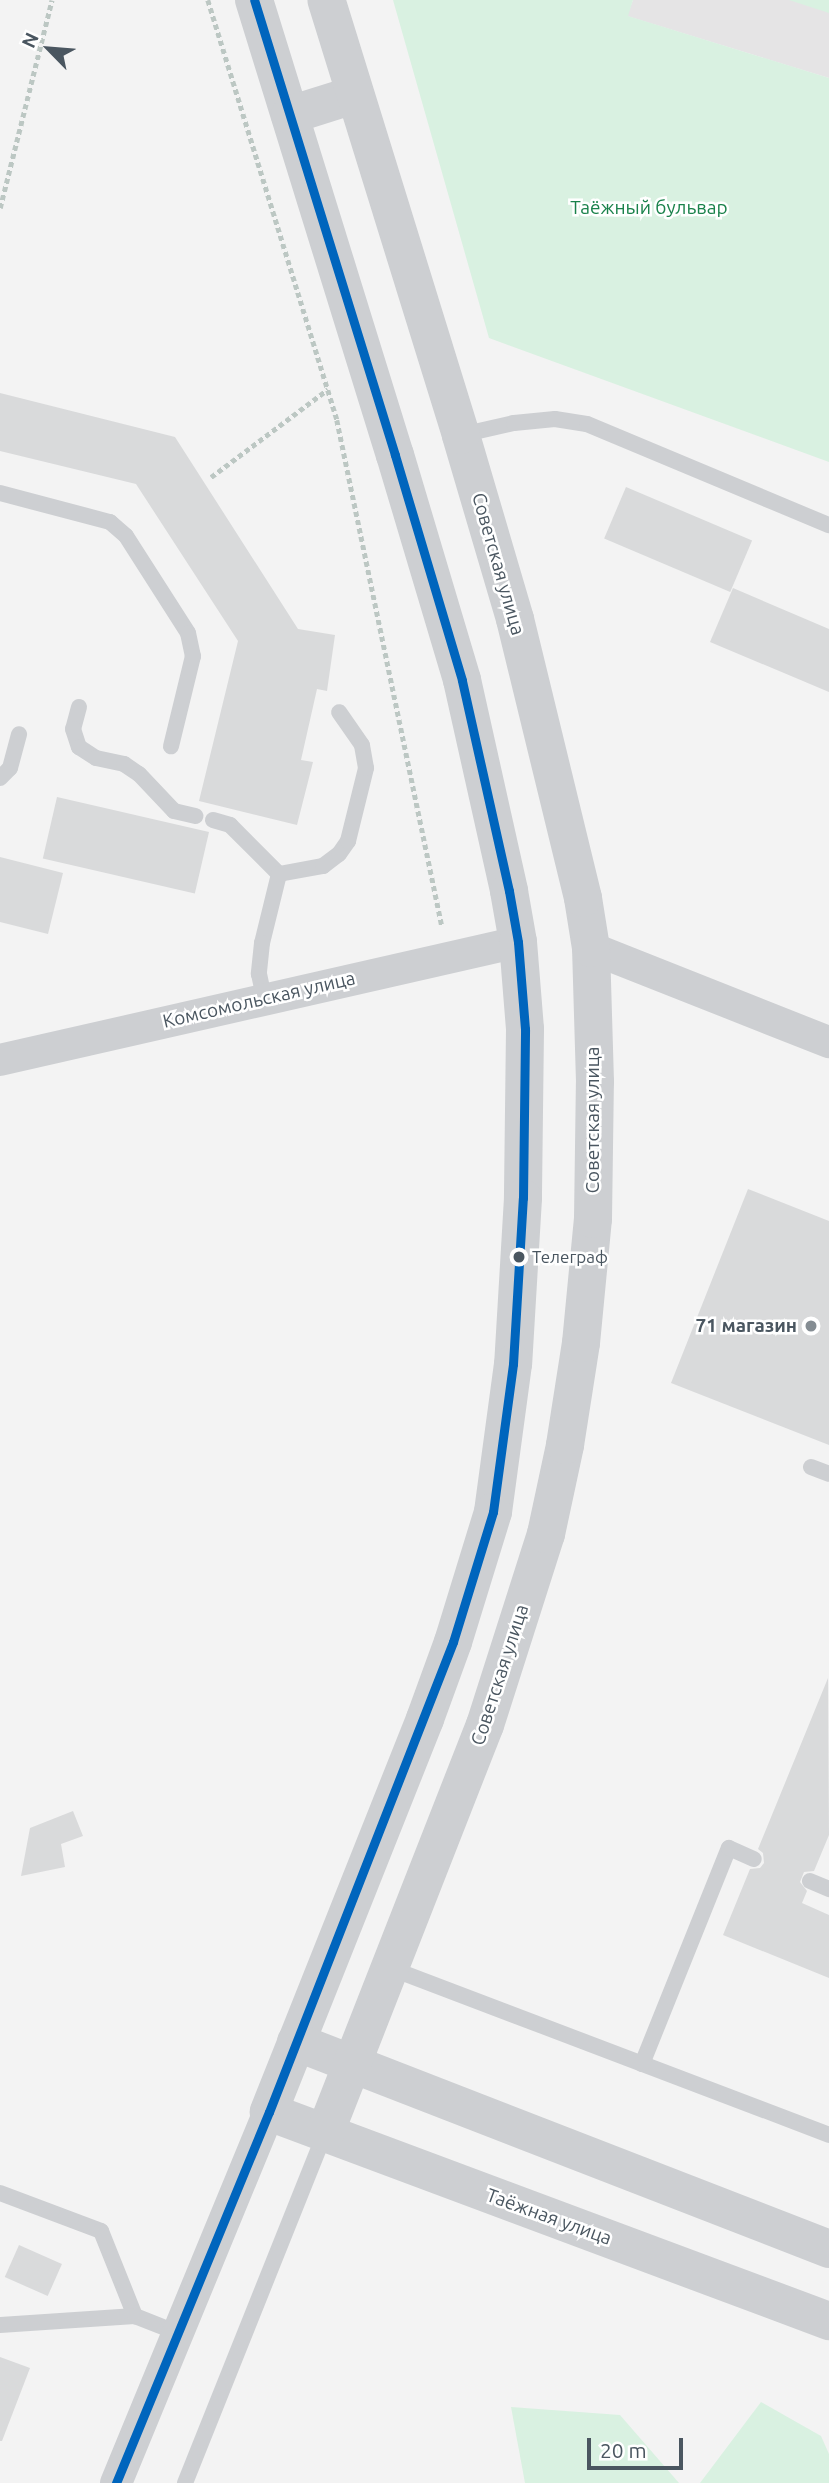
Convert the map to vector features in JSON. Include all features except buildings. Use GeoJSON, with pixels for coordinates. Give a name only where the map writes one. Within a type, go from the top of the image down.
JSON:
{"type":"FeatureCollection","features":[{"type":"Feature","properties":{"kind":"street"},"geometry":{"type":"LineString","coordinates":[[116,2483],[269,2112],[453,1642],[493,1512],[513,1364],[523,1198],[525,1029],[518,943],[462,680],[254,0]]}},
{"type":"Feature","properties":{"kind":"street","name":"Советская улица"},"geometry":{"type":"LineString","coordinates":[[325,2133],[485,1726],[546,1534],[565,1445],[581,1343],[593,1219],[595,1082],[591,947],[583,898],[515,619],[326,0]]}},
{"type":"Feature","properties":{"kind":"street"},"geometry":{"type":"LineString","coordinates":[[290,115],[354,95]]}},
{"type":"Feature","properties":{"kind":"street","name":"Комсомольская улица"},"geometry":{"type":"LineString","coordinates":[[0,1060],[264,998],[518,943]]}},
{"type":"Feature","properties":{"kind":"street"},"geometry":{"type":"LineString","coordinates":[[591,947],[829,1042]]}},
{"type":"Feature","properties":{"kind":"street"},"geometry":{"type":"LineString","coordinates":[[296,2042],[829,2249]]}},
{"type":"Feature","properties":{"kind":"street","name":"Таёжная улица"},"geometry":{"type":"LineString","coordinates":[[269,2112],[829,2321]]}},
{"type":"Feature","properties":{"kind":"lane"},"geometry":{"type":"LineString","coordinates":[[461,435],[514,423],[555,419],[586,424],[829,525]]}},
{"type":"Feature","properties":{"kind":"lane"},"geometry":{"type":"LineString","coordinates":[[0,493],[110,522],[127,536],[188,633],[193,656],[170,746]]}},
{"type":"Feature","properties":{"kind":"lane"},"geometry":{"type":"LineString","coordinates":[[79,707],[74,729],[79,747],[96,758],[124,764],[139,774],[174,811],[195,816]]}},
{"type":"Feature","properties":{"kind":"lane"},"geometry":{"type":"LineString","coordinates":[[279,874],[323,866],[339,854],[348,841],[366,768],[362,745],[339,712]]}},
{"type":"Feature","properties":{"kind":"lane"},"geometry":{"type":"LineString","coordinates":[[0,778],[10,768],[19,734]]}},
{"type":"Feature","properties":{"kind":"lane"},"geometry":{"type":"LineString","coordinates":[[212,820],[230,825],[279,874]]}},
{"type":"Feature","properties":{"kind":"lane"},"geometry":{"type":"LineString","coordinates":[[264,998],[259,974],[262,943],[279,874]]}},
{"type":"Feature","properties":{"kind":"lane"},"geometry":{"type":"LineString","coordinates":[[811,1466],[829,1474]]}},
{"type":"Feature","properties":{"kind":"lane"},"geometry":{"type":"LineString","coordinates":[[642,2064],[729,1849],[754,1859]]}},
{"type":"Feature","properties":{"kind":"lane"},"geometry":{"type":"LineString","coordinates":[[810,1881],[829,1889]]}},
{"type":"Feature","properties":{"kind":"lane"},"geometry":{"type":"LineString","coordinates":[[390,1968],[829,2135]]}},
{"type":"Feature","properties":{"kind":"lane"},"geometry":{"type":"LineString","coordinates":[[185,2483],[325,2133]]}},
{"type":"Feature","properties":{"kind":"lane"},"geometry":{"type":"LineString","coordinates":[[0,2193],[101,2231],[135,2316]]}},
{"type":"Feature","properties":{"kind":"lane"},"geometry":{"type":"LineString","coordinates":[[0,2325],[135,2316],[178,2333]]}},
{"type":"Feature","properties":{"kind":"path"},"geometry":{"type":"LineString","coordinates":[[0,208],[52,0]]}},
{"type":"Feature","properties":{"kind":"path"},"geometry":{"type":"LineString","coordinates":[[208,0],[337,420],[448,958]]}},
{"type":"Feature","properties":{"kind":"path"},"geometry":{"type":"LineString","coordinates":[[211,477],[328,390]]}},
{"type":"Feature","properties":{"kind":"shaded area"},"geometry":{"type":"Polygon","coordinates":[[[633,0],[829,0],[829,78],[627,16],[633,0]]]}},
{"type":"Feature","properties":{"kind":"green space","name":"Таёжный бульвар"},"geometry":{"type":"Polygon","coordinates":[[[393,0],[633,0],[628,16],[829,78],[829,462],[489,338],[393,0]]]}},
{"type":"Feature","properties":{"kind":"green space"},"geometry":{"type":"Polygon","coordinates":[[[789,0],[829,0],[829,13],[789,0]]]}},
{"type":"Feature","properties":{"kind":"green space"},"geometry":{"type":"Polygon","coordinates":[[[761,2402],[821,2436],[829,2454],[829,2483],[700,2483],[761,2402]]]}},
{"type":"Feature","properties":{"kind":"green space"},"geometry":{"type":"Polygon","coordinates":[[[511,2407],[620,2415],[679,2483],[525,2483],[511,2407]]]}},
{"type":"Feature","properties":{"kind":"transit line"},"geometry":{"type":"LineString","coordinates":[[116,2483],[269,2112],[453,1642],[493,1512],[513,1364],[523,1198],[525,1029],[518,942],[462,680],[254,0]]}},
{"type":"Feature","properties":{"kind":"place","name":"Телеграф"},"geometry":{"type":"Point","coordinates":[519,1257]}},
{"type":"Feature","properties":{"kind":"place","name":"71 магазин"},"geometry":{"type":"Point","coordinates":[811,1326]}}]}
